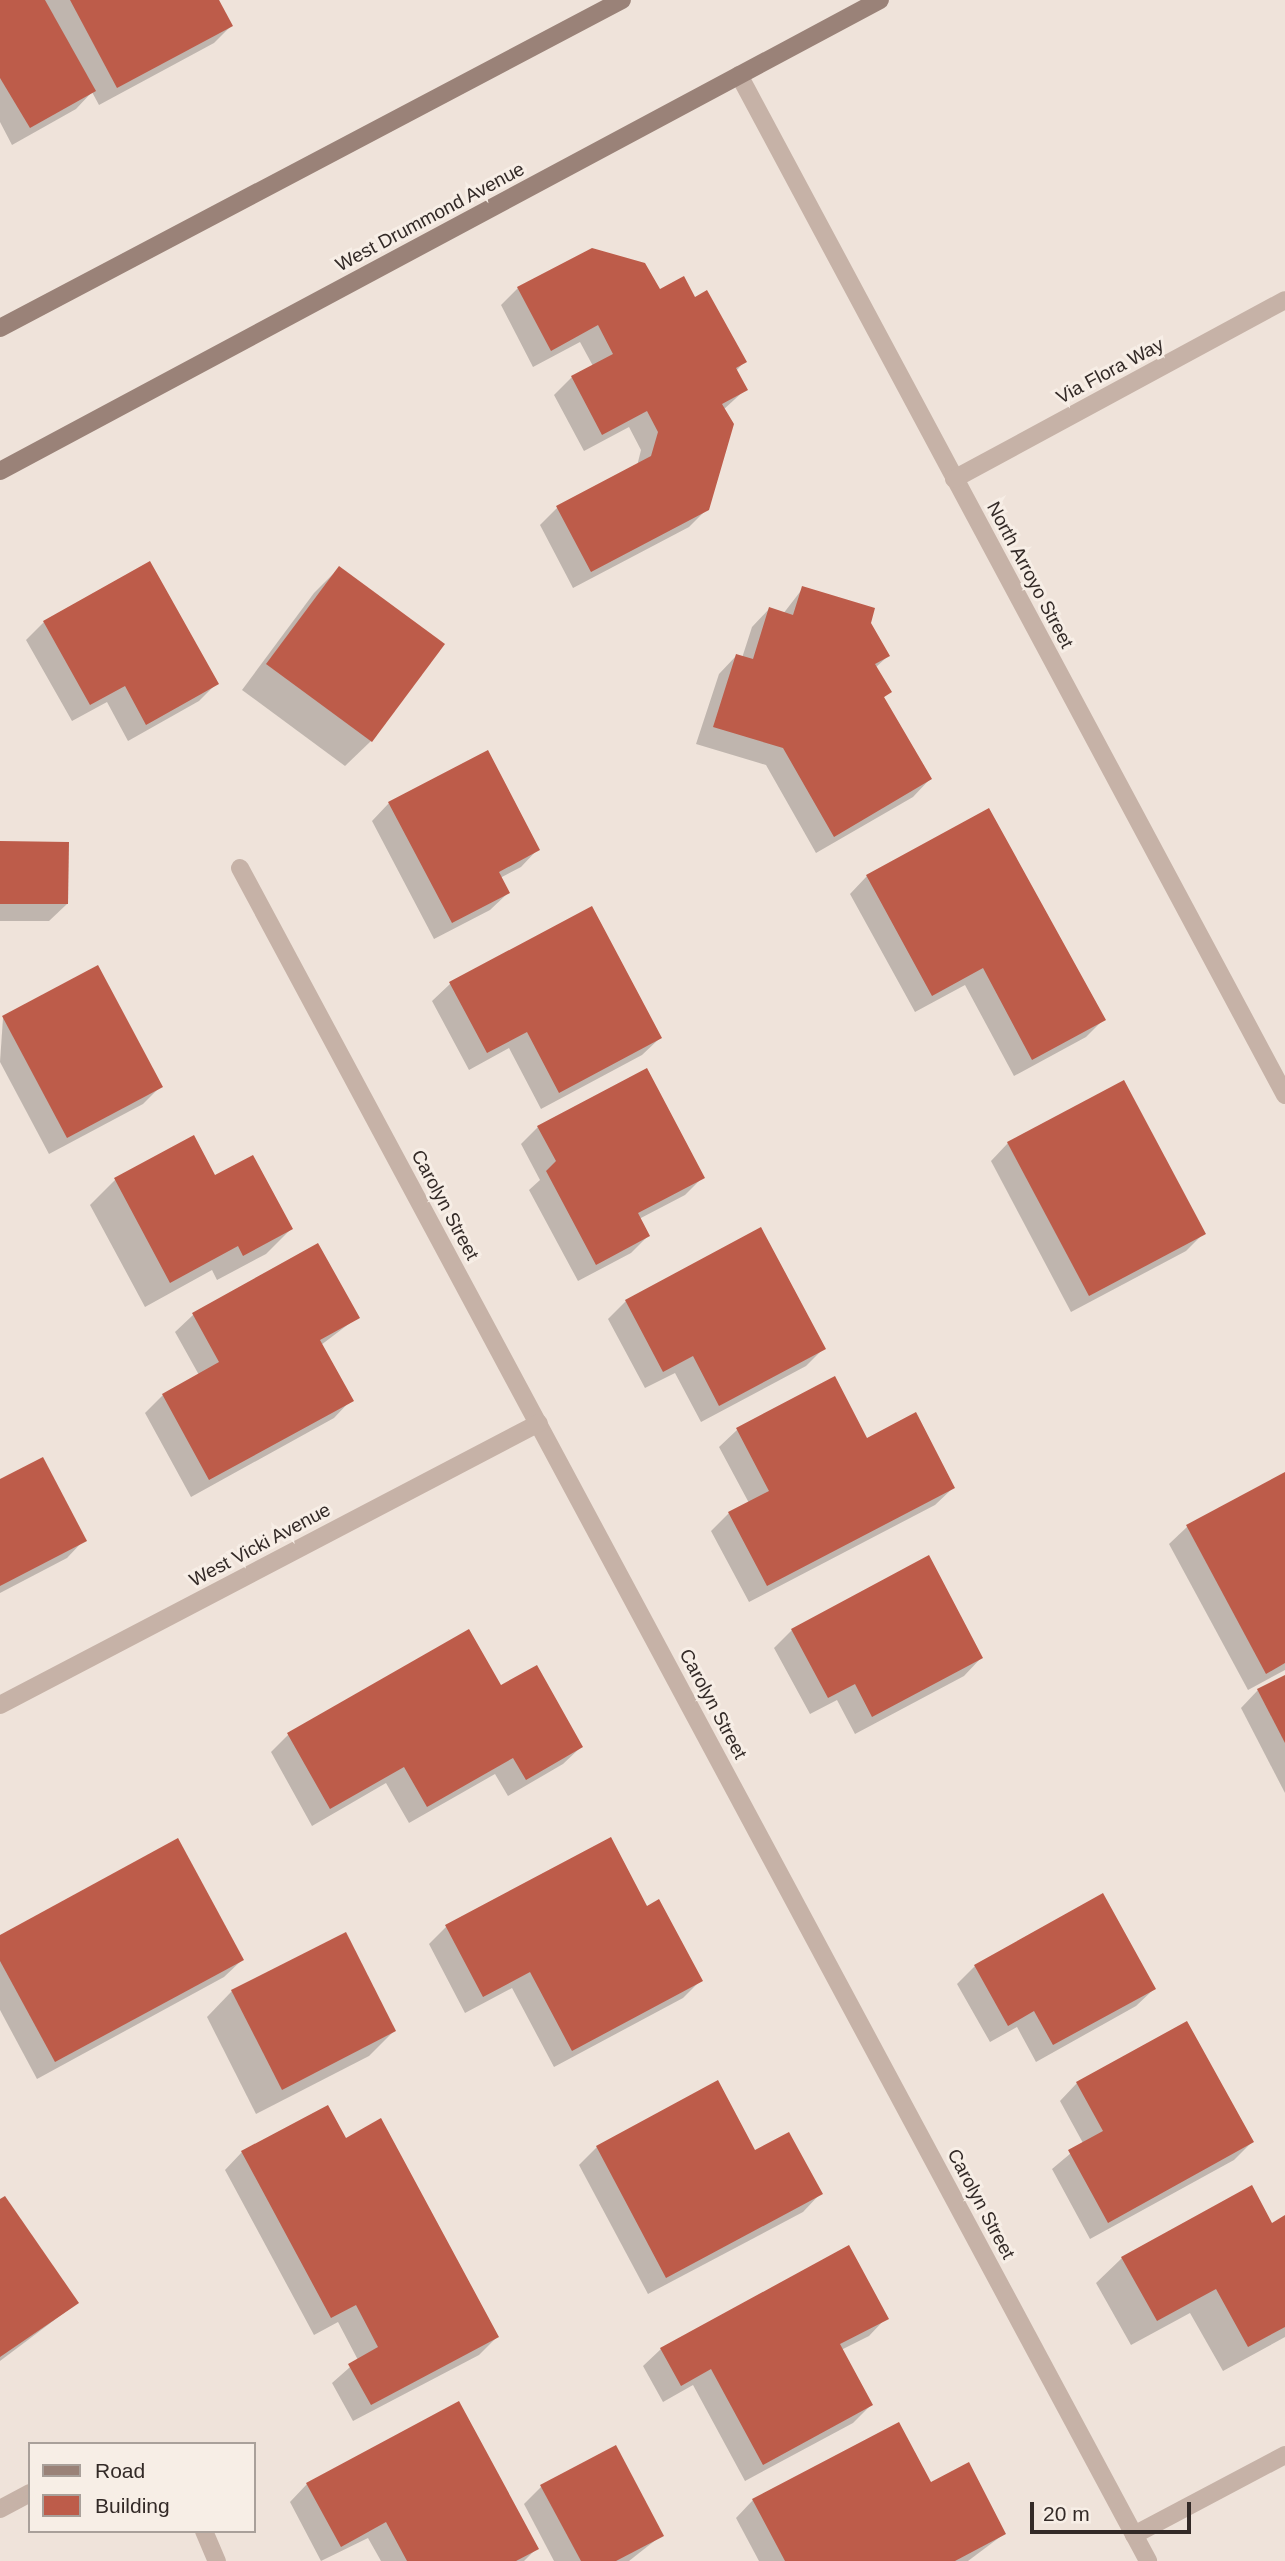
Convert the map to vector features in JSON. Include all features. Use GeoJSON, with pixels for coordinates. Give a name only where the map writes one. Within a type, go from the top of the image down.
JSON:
{"type":"FeatureCollection","features":[{"type":"Feature","properties":{"kind":"street"},"geometry":{"type":"LineString","coordinates":[[0,328],[622,0]]}},
{"type":"Feature","properties":{"kind":"street","name":"West Drummond Avenue"},"geometry":{"type":"LineString","coordinates":[[0,471],[880,0]]}},
{"type":"Feature","properties":{"kind":"street","name":"North Arroyo Street"},"geometry":{"type":"LineString","coordinates":[[739,75],[1285,1095]]}},
{"type":"Feature","properties":{"kind":"street","name":"Via Flora Way"},"geometry":{"type":"LineString","coordinates":[[954,478],[1285,300]]}},
{"type":"Feature","properties":{"kind":"street","name":"Carolyn Street"},"geometry":{"type":"LineString","coordinates":[[240,868],[1148,2561]]}},
{"type":"Feature","properties":{"kind":"street","name":"West Vicki Avenue"},"geometry":{"type":"LineString","coordinates":[[0,1705],[539,1423]]}},
{"type":"Feature","properties":{"kind":"street"},"geometry":{"type":"LineString","coordinates":[[1134,2535],[1285,2455]]}},
{"type":"Feature","properties":{"kind":"street"},"geometry":{"type":"LineString","coordinates":[[0,2510],[28,2494]]}},
{"type":"Feature","properties":{"kind":"street"},"geometry":{"type":"LineString","coordinates":[[205,2533],[217,2561]]}},
{"type":"Feature","properties":{"kind":"building"},"geometry":{"type":"Polygon","coordinates":[[[0,0],[45,0],[96,91],[30,128],[0,78],[0,0]]]}},
{"type":"Feature","properties":{"kind":"building"},"geometry":{"type":"Polygon","coordinates":[[[70,0],[219,0],[233,26],[117,88],[70,0]]]}},
{"type":"Feature","properties":{"kind":"building"},"geometry":{"type":"Polygon","coordinates":[[[592,248],[645,263],[660,289],[684,276],[695,297],[707,290],[747,362],[736,368],[748,390],[722,404],[734,424],[709,510],[591,572],[556,506],[651,456],[658,432],[647,411],[602,435],[571,376],[613,354],[598,325],[551,351],[517,287],[592,248]]]}},
{"type":"Feature","properties":{"kind":"building"},"geometry":{"type":"Polygon","coordinates":[[[150,561],[219,684],[146,725],[125,686],[90,705],[43,621],[150,561]]]}},
{"type":"Feature","properties":{"kind":"building"},"geometry":{"type":"Polygon","coordinates":[[[339,566],[445,644],[372,742],[266,664],[339,566]]]}},
{"type":"Feature","properties":{"kind":"building"},"geometry":{"type":"Polygon","coordinates":[[[802,586],[875,608],[871,623],[890,656],[875,664],[892,692],[884,697],[932,779],[834,837],[783,748],[713,727],[736,654],[753,659],[769,607],[793,615],[802,586]]]}},
{"type":"Feature","properties":{"kind":"building"},"geometry":{"type":"Polygon","coordinates":[[[488,750],[540,850],[499,872],[510,893],[452,923],[388,802],[488,750]]]}},
{"type":"Feature","properties":{"kind":"building"},"geometry":{"type":"Polygon","coordinates":[[[989,808],[1106,1020],[1032,1060],[983,968],[932,996],[866,875],[989,808]]]}},
{"type":"Feature","properties":{"kind":"building"},"geometry":{"type":"Polygon","coordinates":[[[0,841],[69,842],[68,904],[0,904],[0,841]]]}},
{"type":"Feature","properties":{"kind":"building"},"geometry":{"type":"Polygon","coordinates":[[[592,906],[662,1038],[559,1093],[527,1032],[487,1053],[449,982],[592,906]]]}},
{"type":"Feature","properties":{"kind":"building"},"geometry":{"type":"Polygon","coordinates":[[[98,965],[163,1087],[67,1138],[2,1016],[98,965]]]}},
{"type":"Feature","properties":{"kind":"building"},"geometry":{"type":"Polygon","coordinates":[[[647,1068],[705,1178],[638,1213],[650,1236],[596,1265],[546,1171],[556,1161],[537,1126],[647,1068]]]}},
{"type":"Feature","properties":{"kind":"building"},"geometry":{"type":"Polygon","coordinates":[[[1124,1080],[1206,1234],[1089,1296],[1007,1142],[1124,1080]]]}},
{"type":"Feature","properties":{"kind":"building"},"geometry":{"type":"Polygon","coordinates":[[[194,1135],[215,1175],[253,1155],[293,1229],[243,1256],[238,1246],[170,1283],[114,1178],[194,1135]]]}},
{"type":"Feature","properties":{"kind":"building"},"geometry":{"type":"Polygon","coordinates":[[[761,1227],[826,1349],[719,1406],[693,1356],[663,1372],[625,1300],[761,1227]]]}},
{"type":"Feature","properties":{"kind":"building"},"geometry":{"type":"Polygon","coordinates":[[[318,1243],[360,1318],[320,1340],[354,1401],[209,1480],[162,1394],[219,1362],[192,1313],[318,1243]]]}},
{"type":"Feature","properties":{"kind":"building"},"geometry":{"type":"Polygon","coordinates":[[[835,1376],[867,1438],[916,1412],[955,1488],[767,1586],[728,1512],[769,1491],[736,1428],[835,1376]]]}},
{"type":"Feature","properties":{"kind":"building"},"geometry":{"type":"Polygon","coordinates":[[[43,1457],[87,1541],[0,1586],[0,1479],[43,1457]]]}},
{"type":"Feature","properties":{"kind":"building"},"geometry":{"type":"Polygon","coordinates":[[[1285,1472],[1285,1663],[1266,1674],[1186,1525],[1285,1472]]]}},
{"type":"Feature","properties":{"kind":"building"},"geometry":{"type":"Polygon","coordinates":[[[929,1555],[983,1658],[872,1717],[855,1684],[828,1698],[791,1629],[929,1555]]]}},
{"type":"Feature","properties":{"kind":"building"},"geometry":{"type":"Polygon","coordinates":[[[469,1629],[501,1685],[537,1665],[583,1747],[526,1780],[513,1758],[427,1807],[404,1767],[330,1809],[287,1733],[469,1629]]]}},
{"type":"Feature","properties":{"kind":"building"},"geometry":{"type":"Polygon","coordinates":[[[1285,1675],[1285,1743],[1257,1689],[1285,1675]]]}},
{"type":"Feature","properties":{"kind":"building"},"geometry":{"type":"Polygon","coordinates":[[[611,1837],[647,1906],[659,1899],[703,1981],[572,2051],[530,1972],[483,1997],[445,1925],[611,1837]]]}},
{"type":"Feature","properties":{"kind":"building"},"geometry":{"type":"Polygon","coordinates":[[[178,1838],[244,1960],[55,2062],[0,1961],[0,1935],[178,1838]]]}},
{"type":"Feature","properties":{"kind":"building"},"geometry":{"type":"Polygon","coordinates":[[[1103,1893],[1156,1989],[1053,2045],[1034,2011],[1008,2026],[974,1965],[1103,1893]]]}},
{"type":"Feature","properties":{"kind":"building"},"geometry":{"type":"Polygon","coordinates":[[[346,1932],[396,2031],[282,2090],[231,1990],[346,1932]]]}},
{"type":"Feature","properties":{"kind":"building"},"geometry":{"type":"Polygon","coordinates":[[[1187,2021],[1254,2142],[1108,2223],[1068,2150],[1103,2131],[1076,2082],[1187,2021]]]}},
{"type":"Feature","properties":{"kind":"building"},"geometry":{"type":"Polygon","coordinates":[[[718,2080],[755,2150],[789,2132],[823,2194],[666,2278],[596,2146],[718,2080]]]}},
{"type":"Feature","properties":{"kind":"building"},"geometry":{"type":"Polygon","coordinates":[[[328,2105],[346,2138],[381,2118],[499,2337],[371,2405],[348,2364],[378,2347],[356,2305],[331,2318],[241,2151],[328,2105]]]}},
{"type":"Feature","properties":{"kind":"building"},"geometry":{"type":"Polygon","coordinates":[[[1252,2185],[1272,2223],[1285,2215],[1285,2327],[1248,2347],[1216,2289],[1157,2321],[1121,2257],[1252,2185]]]}},
{"type":"Feature","properties":{"kind":"building"},"geometry":{"type":"Polygon","coordinates":[[[5,2196],[79,2303],[0,2357],[0,2199],[5,2196]]]}},
{"type":"Feature","properties":{"kind":"building"},"geometry":{"type":"Polygon","coordinates":[[[849,2245],[889,2319],[840,2344],[873,2405],[763,2465],[711,2369],[681,2386],[660,2348],[849,2245]]]}},
{"type":"Feature","properties":{"kind":"building"},"geometry":{"type":"Polygon","coordinates":[[[459,2401],[539,2549],[516,2561],[407,2561],[386,2522],[341,2547],[306,2483],[459,2401]]]}},
{"type":"Feature","properties":{"kind":"building"},"geometry":{"type":"Polygon","coordinates":[[[899,2422],[931,2482],[969,2462],[1006,2534],[955,2561],[785,2561],[752,2499],[899,2422]]]}},
{"type":"Feature","properties":{"kind":"building"},"geometry":{"type":"Polygon","coordinates":[[[616,2445],[664,2536],[616,2561],[581,2561],[540,2485],[616,2445]]]}}]}
